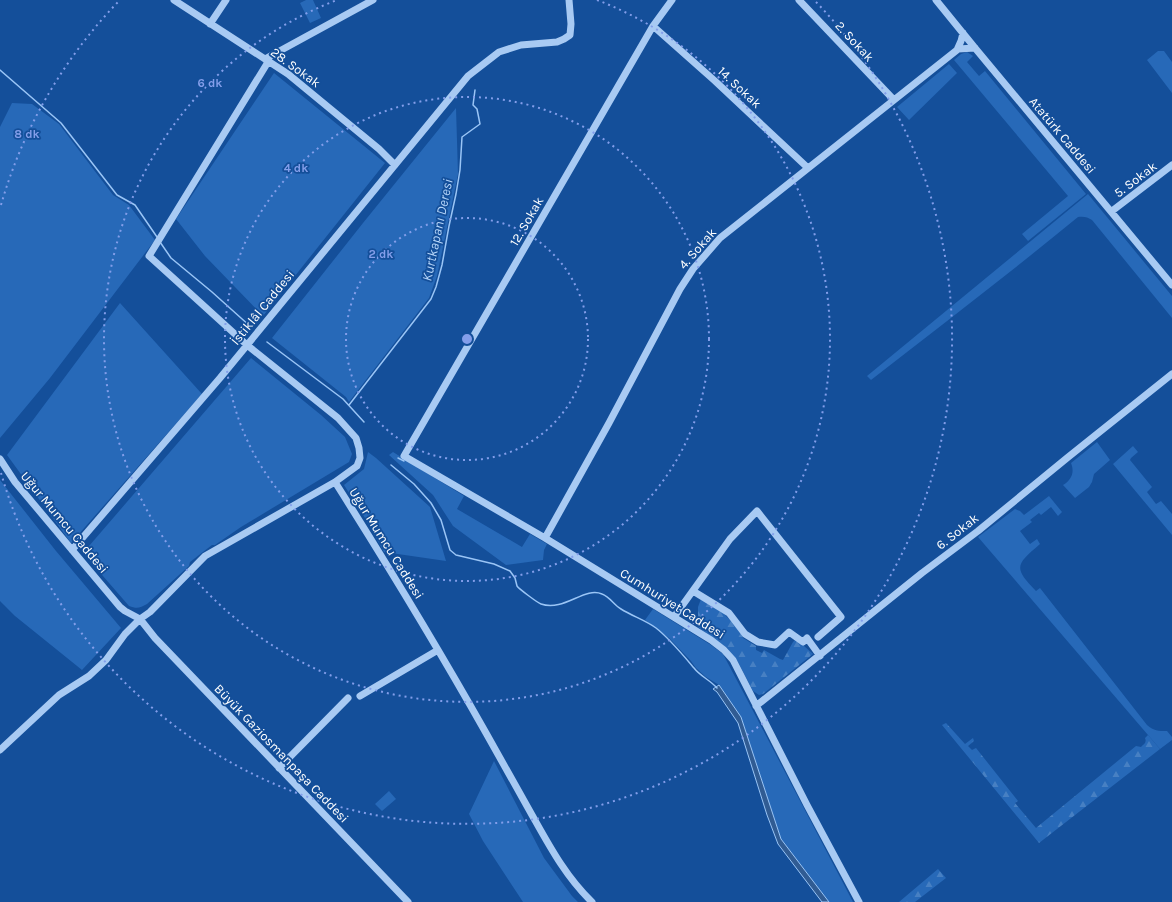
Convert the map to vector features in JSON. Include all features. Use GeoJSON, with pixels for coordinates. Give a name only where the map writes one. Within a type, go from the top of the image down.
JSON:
{"type":"FeatureCollection","features":[{"type":"Feature","properties":{"kind":"street","name":"28. Sokak"},"geometry":{"type":"LineString","coordinates":[[174,0],[288,74],[379,149],[395,165]]}},
{"type":"Feature","properties":{"kind":"street"},"geometry":{"type":"LineString","coordinates":[[210,24],[226,0]]}},
{"type":"Feature","properties":{"kind":"street","name":"İstiklâl Caddesi"},"geometry":{"type":"LineString","coordinates":[[72,550],[220,378],[468,76],[499,52],[521,45],[557,42],[570,35],[571,24],[569,0]]}},
{"type":"Feature","properties":{"kind":"street","name":"12. Sokak"},"geometry":{"type":"LineString","coordinates":[[404,456],[653,26],[672,0]]}},
{"type":"Feature","properties":{"kind":"street","name":"2. Sokak"},"geometry":{"type":"LineString","coordinates":[[800,0],[894,100]]}},
{"type":"Feature","properties":{"kind":"street","name":"Atatürk Caddesi"},"geometry":{"type":"LineString","coordinates":[[936,0],[962,34],[1112,211],[1172,285]]}},
{"type":"Feature","properties":{"kind":"street"},"geometry":{"type":"LineString","coordinates":[[335,482],[357,466],[360,453],[356,438],[338,418],[247,345],[149,256],[267,60],[370,1]]}},
{"type":"Feature","properties":{"kind":"street","name":"14. Sokak"},"geometry":{"type":"LineString","coordinates":[[653,26],[715,81],[808,168]]}},
{"type":"Feature","properties":{"kind":"street"},"geometry":{"type":"LineString","coordinates":[[962,34],[962,39],[958,49],[974,48]]}},
{"type":"Feature","properties":{"kind":"street","name":"4. Sokak"},"geometry":{"type":"LineString","coordinates":[[545,538],[690,272],[720,238],[958,49]]}},
{"type":"Feature","properties":{"kind":"street","name":"5. Sokak"},"geometry":{"type":"LineString","coordinates":[[1112,211],[1172,165]]}},
{"type":"Feature","properties":{"kind":"street","name":"6. Sokak"},"geometry":{"type":"LineString","coordinates":[[756,706],[922,573],[978,531],[1172,374]]}},
{"type":"Feature","properties":{"kind":"street","name":"Cumhuriyet Caddesi"},"geometry":{"type":"LineString","coordinates":[[404,456],[545,538],[711,640],[728,654],[733,660],[858,902]]}},
{"type":"Feature","properties":{"kind":"street","name":"Uğur Mumcu Caddesi"},"geometry":{"type":"LineString","coordinates":[[0,460],[15,482],[120,606],[125,611],[140,619],[150,612],[205,556],[335,482],[386,561],[557,859],[580,890],[592,902]]}},
{"type":"Feature","properties":{"kind":"street"},"geometry":{"type":"LineString","coordinates":[[674,618],[730,539],[757,511],[841,617],[818,637]]}},
{"type":"Feature","properties":{"kind":"street"},"geometry":{"type":"LineString","coordinates":[[693,590],[729,613],[745,634],[758,642],[775,645],[789,632],[803,642],[807,638],[820,656]]}},
{"type":"Feature","properties":{"kind":"street"},"geometry":{"type":"LineString","coordinates":[[0,750],[59,695],[89,676],[106,660],[125,634],[140,619]]}},
{"type":"Feature","properties":{"kind":"street","name":"Büyük Gaziosmanpaşa Caddesi"},"geometry":{"type":"LineString","coordinates":[[140,619],[155,638],[408,902]]}},
{"type":"Feature","properties":{"kind":"street"},"geometry":{"type":"LineString","coordinates":[[360,696],[438,650]]}},
{"type":"Feature","properties":{"kind":"street"},"geometry":{"type":"LineString","coordinates":[[279,768],[348,698]]}},
{"type":"Feature","properties":{"kind":"green space"},"geometry":{"type":"Polygon","coordinates":[[[306,0],[313,0],[321,18],[310,23],[300,3],[306,0]]]}},
{"type":"Feature","properties":{"kind":"green space"},"geometry":{"type":"Polygon","coordinates":[[[1158,51],[1164,51],[1172,62],[1172,93],[1147,60],[1158,51]]]}},
{"type":"Feature","properties":{"kind":"green space"},"geometry":{"type":"Polygon","coordinates":[[[967,52],[973,56],[967,62],[979,76],[985,71],[1086,194],[1028,241],[1022,234],[1068,196],[954,60],[961,54],[967,52]]]}},
{"type":"Feature","properties":{"kind":"green space"},"geometry":{"type":"Polygon","coordinates":[[[949,64],[957,73],[909,120],[897,107],[949,64]]]}},
{"type":"Feature","properties":{"kind":"green space"},"geometry":{"type":"Polygon","coordinates":[[[274,73],[385,163],[263,316],[205,256],[176,219],[274,73]]]}},
{"type":"Feature","properties":{"kind":"green space"},"geometry":{"type":"Polygon","coordinates":[[[12,103],[32,104],[59,124],[113,195],[129,205],[155,240],[50,378],[0,438],[0,127],[12,103]]]}},
{"type":"Feature","properties":{"kind":"green space"},"geometry":{"type":"Polygon","coordinates":[[[456,108],[458,174],[437,276],[429,298],[349,402],[346,397],[272,338],[456,108]]]}},
{"type":"Feature","properties":{"kind":"green space"},"geometry":{"type":"Polygon","coordinates":[[[1088,194],[1172,296],[1172,318],[1092,220],[1085,217],[1078,217],[871,380],[867,376],[1088,194]]]}},
{"type":"Feature","properties":{"kind":"green space"},"geometry":{"type":"Polygon","coordinates":[[[120,303],[202,394],[71,543],[7,455],[120,303]]]}},
{"type":"Feature","properties":{"kind":"green space"},"geometry":{"type":"Polygon","coordinates":[[[251,358],[321,415],[345,437],[352,454],[349,462],[241,527],[215,545],[212,545],[190,562],[189,566],[147,604],[138,608],[129,606],[83,553],[251,358]]]}},
{"type":"Feature","properties":{"kind":"green space"},"geometry":{"type":"Polygon","coordinates":[[[1097,442],[1110,460],[1094,474],[1089,487],[1075,498],[1063,485],[1072,476],[1073,470],[1071,463],[1097,442]]]}},
{"type":"Feature","properties":{"kind":"green space"},"geometry":{"type":"Polygon","coordinates":[[[1133,446],[1138,452],[1130,460],[1152,487],[1147,492],[1156,504],[1161,501],[1172,514],[1172,535],[1113,464],[1133,446]]]}},
{"type":"Feature","properties":{"kind":"green space"},"geometry":{"type":"Polygon","coordinates":[[[368,452],[430,507],[446,561],[384,552],[344,485],[364,469],[368,452]]]}},
{"type":"Feature","properties":{"kind":"green space"},"geometry":{"type":"Polygon","coordinates":[[[393,452],[464,496],[457,509],[522,547],[530,534],[547,544],[544,550],[543,560],[506,565],[453,526],[433,495],[389,455],[393,452]]]}},
{"type":"Feature","properties":{"kind":"green space"},"geometry":{"type":"Polygon","coordinates":[[[0,480],[56,551],[121,628],[82,670],[15,616],[0,601],[0,480]]]}},
{"type":"Feature","properties":{"kind":"green space"},"geometry":{"type":"Polygon","coordinates":[[[1049,496],[1062,512],[1058,516],[1051,507],[1041,515],[1039,513],[1030,520],[1032,522],[1020,531],[1030,544],[1037,539],[1040,544],[1022,561],[1020,566],[1023,576],[1036,591],[1040,588],[1147,725],[1156,730],[1167,731],[1172,737],[1172,740],[1160,749],[978,537],[1015,509],[1024,515],[1049,496]]]}},
{"type":"Feature","properties":{"kind":"green space"},"geometry":{"type":"Polygon","coordinates":[[[701,599],[723,613],[741,631],[743,638],[756,646],[756,650],[762,653],[764,650],[783,660],[796,639],[813,654],[763,694],[759,695],[753,691],[738,662],[727,648],[698,627],[698,607],[701,599]]]}},
{"type":"Feature","properties":{"kind":"green space"},"geometry":{"type":"Polygon","coordinates":[[[653,609],[723,654],[853,902],[829,902],[781,839],[741,717],[719,685],[706,677],[669,638],[645,620],[653,609]]]}},
{"type":"Feature","properties":{"kind":"green space"},"geometry":{"type":"Polygon","coordinates":[[[946,723],[965,744],[973,738],[974,741],[968,746],[972,750],[976,748],[1018,801],[1015,803],[1036,828],[1136,746],[1141,747],[1145,743],[1145,738],[1148,735],[1160,749],[1039,843],[942,725],[946,723]]]}},
{"type":"Feature","properties":{"kind":"green space"},"geometry":{"type":"Polygon","coordinates":[[[494,761],[544,858],[578,902],[523,902],[483,841],[469,814],[494,761]]]}},
{"type":"Feature","properties":{"kind":"green space"},"geometry":{"type":"Polygon","coordinates":[[[389,791],[396,799],[382,811],[375,804],[389,791]]]}},
{"type":"Feature","properties":{"kind":"green space"},"geometry":{"type":"Polygon","coordinates":[[[938,869],[946,878],[915,902],[899,902],[938,869]]]}},
{"type":"Feature","properties":{"kind":"shaded area"},"geometry":{"type":"Polygon","coordinates":[[[719,685],[741,717],[781,839],[829,902],[822,902],[778,844],[767,815],[738,723],[717,692],[713,689],[719,685]]]}},
{"type":"Feature","properties":{"kind":"waterway"},"geometry":{"type":"LineString","coordinates":[[0,70],[61,123],[117,195],[135,205],[157,237]]}},
{"type":"Feature","properties":{"kind":"waterway","name":"Kurtkapanı Deresi"},"geometry":{"type":"LineString","coordinates":[[349,405],[431,299],[436,287],[442,265],[456,194],[460,170],[462,137],[480,124],[477,109],[473,105],[475,90]]}},
{"type":"Feature","properties":{"kind":"waterway"},"geometry":{"type":"LineString","coordinates":[[160,242],[171,258],[251,327]]}},
{"type":"Feature","properties":{"kind":"waterway"},"geometry":{"type":"LineString","coordinates":[[267,342],[343,399],[364,422]]}},
{"type":"Feature","properties":{"kind":"waterway"},"geometry":{"type":"LineString","coordinates":[[398,458],[404,461]]}},
{"type":"Feature","properties":{"kind":"waterway"},"geometry":{"type":"LineString","coordinates":[[391,465],[414,484],[431,503],[441,520],[450,550],[456,555],[494,564],[510,571],[515,578],[518,588],[541,604],[550,606],[558,605],[595,592],[605,595],[621,609],[661,632],[696,671],[717,688]]}}]}
